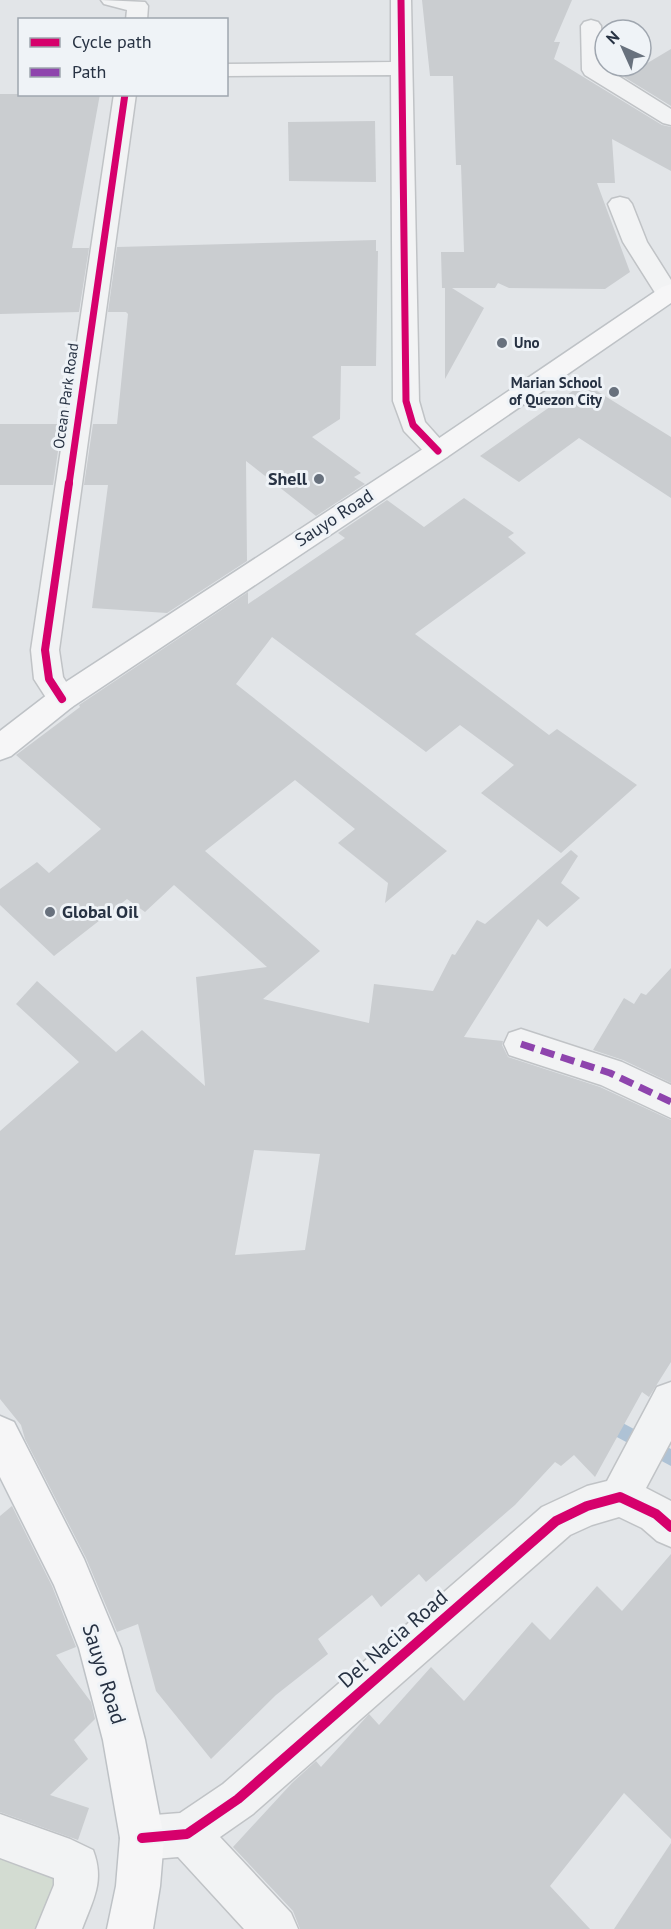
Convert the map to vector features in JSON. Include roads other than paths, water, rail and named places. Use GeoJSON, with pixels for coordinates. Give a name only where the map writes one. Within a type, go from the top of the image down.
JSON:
{"type":"FeatureCollection","features":[{"type":"Feature","properties":{"kind":"main road","name":"Sauyo Road"},"geometry":{"type":"LineString","coordinates":[[0,748],[62,699],[438,451],[669,293]]}},
{"type":"Feature","properties":{"kind":"main road","name":"Sauyo Road"},"geometry":{"type":"LineString","coordinates":[[0,1436],[70,1573],[99,1647],[124,1740],[142,1839],[138,1886],[130,1929]]}},
{"type":"Feature","properties":{"kind":"street"},"geometry":{"type":"LineString","coordinates":[[111,0],[137,13]]}},
{"type":"Feature","properties":{"kind":"street"},"geometry":{"type":"LineString","coordinates":[[400,0],[406,401],[413,425],[438,451]]}},
{"type":"Feature","properties":{"kind":"street"},"geometry":{"type":"LineString","coordinates":[[591,26],[593,70],[671,118]]}},
{"type":"Feature","properties":{"kind":"street"},"geometry":{"type":"LineString","coordinates":[[228,70],[400,68]]}},
{"type":"Feature","properties":{"kind":"street","name":"Ocean Park Road"},"geometry":{"type":"LineString","coordinates":[[62,699],[49,679],[45,650],[125,96]]}},
{"type":"Feature","properties":{"kind":"street"},"geometry":{"type":"LineString","coordinates":[[620,204],[635,242],[669,293]]}},
{"type":"Feature","properties":{"kind":"street"},"geometry":{"type":"LineString","coordinates":[[521,1044],[610,1073],[671,1102]]}},
{"type":"Feature","properties":{"kind":"street"},"geometry":{"type":"LineString","coordinates":[[671,1401],[620,1497],[656,1514],[671,1527]]}},
{"type":"Feature","properties":{"kind":"street","name":"Del Nacia Road"},"geometry":{"type":"LineString","coordinates":[[142,1839],[187,1834],[238,1799],[556,1521],[587,1506],[620,1497]]}},
{"type":"Feature","properties":{"kind":"street"},"geometry":{"type":"LineString","coordinates":[[187,1834],[275,1929]]}},
{"type":"Feature","properties":{"kind":"street"},"geometry":{"type":"LineString","coordinates":[[0,1836],[70,1861],[77,1866],[76,1885],[59,1929]]}},
{"type":"Feature","properties":{"kind":"waterway"},"geometry":{"type":"LineString","coordinates":[[606,1422],[671,1458]]}},
{"type":"Feature","properties":{"kind":"place","name":"Uno"},"geometry":{"type":"Point","coordinates":[502,343]}},
{"type":"Feature","properties":{"kind":"place","name":"Marian School of Quezon City"},"geometry":{"type":"Point","coordinates":[614,392]}},
{"type":"Feature","properties":{"kind":"place","name":"Shell"},"geometry":{"type":"Point","coordinates":[319,479]}},
{"type":"Feature","properties":{"kind":"place","name":"Global Oil"},"geometry":{"type":"Point","coordinates":[50,912]}}]}
